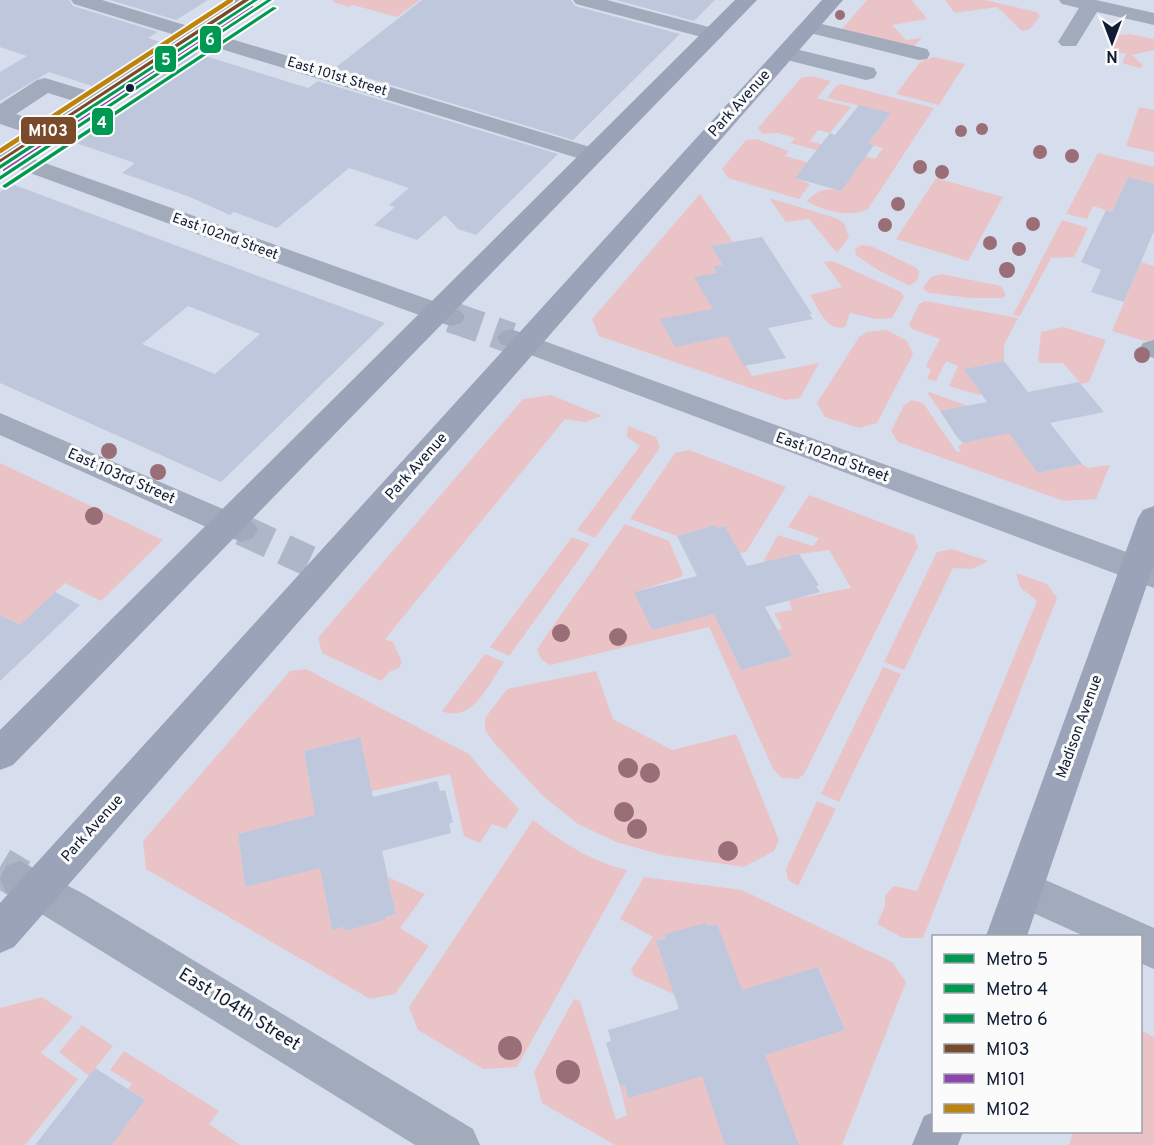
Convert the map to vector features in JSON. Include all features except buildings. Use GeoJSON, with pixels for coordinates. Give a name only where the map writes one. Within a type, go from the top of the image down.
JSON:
{"type":"FeatureCollection","features":[{"type":"Feature","properties":{"kind":"main road"},"geometry":{"type":"LineString","coordinates":[[2,158],[247,0]]}},
{"type":"Feature","properties":{"kind":"main road"},"geometry":{"type":"LineString","coordinates":[[0,754],[235,527],[444,315],[592,155],[747,0]]}},
{"type":"Feature","properties":{"kind":"main road","name":"Park Avenue"},"geometry":{"type":"LineString","coordinates":[[0,933],[29,884],[519,342],[833,0]]}},
{"type":"Feature","properties":{"kind":"main road","name":"Madison Avenue"},"geometry":{"type":"LineString","coordinates":[[1006,935],[1145,572],[1154,518]]}},
{"type":"Feature","properties":{"kind":"street","name":"East 101st Street"},"geometry":{"type":"LineString","coordinates":[[81,0],[592,155]]}},
{"type":"Feature","properties":{"kind":"street"},"geometry":{"type":"LineString","coordinates":[[584,0],[713,34]]}},
{"type":"Feature","properties":{"kind":"street"},"geometry":{"type":"LineString","coordinates":[[1069,0],[1154,19]]}},
{"type":"Feature","properties":{"kind":"street"},"geometry":{"type":"LineString","coordinates":[[1069,42],[1091,5]]}},
{"type":"Feature","properties":{"kind":"street"},"geometry":{"type":"LineString","coordinates":[[810,27],[919,54]]}},
{"type":"Feature","properties":{"kind":"street"},"geometry":{"type":"LineString","coordinates":[[786,53],[866,73]]}},
{"type":"Feature","properties":{"kind":"street"},"geometry":{"type":"LineString","coordinates":[[0,115],[45,85],[93,100]]}},
{"type":"Feature","properties":{"kind":"street"},"geometry":{"type":"LineString","coordinates":[[0,115],[45,132]]}},
{"type":"Feature","properties":{"kind":"street","name":"East 102nd Street"},"geometry":{"type":"LineString","coordinates":[[2,158],[444,315]]}},
{"type":"Feature","properties":{"kind":"street","name":"East 102nd Street"},"geometry":{"type":"LineString","coordinates":[[519,342],[1145,572]]}},
{"type":"Feature","properties":{"kind":"street","name":"East 103rd Street"},"geometry":{"type":"LineString","coordinates":[[0,423],[235,527]]}},
{"type":"Feature","properties":{"kind":"street","name":"East 104th Street"},"geometry":{"type":"LineString","coordinates":[[29,884],[457,1145]]}},
{"type":"Feature","properties":{"kind":"street"},"geometry":{"type":"LineString","coordinates":[[1023,889],[1126,935]]}},
{"type":"Feature","properties":{"kind":"shaded area"},"geometry":{"type":"Polygon","coordinates":[[[334,0],[420,0],[397,17],[353,5],[349,7],[333,2],[334,0]]]}},
{"type":"Feature","properties":{"kind":"shaded area"},"geometry":{"type":"Polygon","coordinates":[[[867,0],[912,0],[927,19],[892,25],[906,40],[922,38],[913,47],[841,30],[867,0]]]}},
{"type":"Feature","properties":{"kind":"shaded area"},"geometry":{"type":"Polygon","coordinates":[[[945,0],[985,0],[1037,12],[1040,16],[1030,29],[1022,31],[997,7],[955,13],[945,0]]]}},
{"type":"Feature","properties":{"kind":"shaded area"},"geometry":{"type":"Polygon","coordinates":[[[1129,34],[1154,39],[1154,50],[1132,55],[1143,65],[1140,68],[1122,63],[1126,54],[1111,51],[1119,35],[1129,34]]]}},
{"type":"Feature","properties":{"kind":"shaded area"},"geometry":{"type":"Polygon","coordinates":[[[934,57],[965,64],[939,105],[896,94],[920,62],[934,57]]]}},
{"type":"Feature","properties":{"kind":"shaded area"},"geometry":{"type":"Polygon","coordinates":[[[811,76],[831,81],[817,98],[851,107],[830,133],[818,130],[810,141],[827,146],[823,152],[791,143],[795,138],[778,133],[762,134],[758,128],[801,78],[811,76]]]}},
{"type":"Feature","properties":{"kind":"shaded area"},"geometry":{"type":"Polygon","coordinates":[[[841,84],[934,108],[868,209],[854,213],[828,210],[807,201],[822,190],[841,191],[860,155],[875,159],[883,148],[868,144],[891,113],[827,98],[836,86],[841,84]]]}},
{"type":"Feature","properties":{"kind":"shaded area"},"geometry":{"type":"Polygon","coordinates":[[[1139,107],[1154,110],[1154,152],[1126,146],[1139,107]]]}},
{"type":"Feature","properties":{"kind":"shaded area"},"geometry":{"type":"Polygon","coordinates":[[[757,139],[789,151],[785,156],[810,163],[796,178],[810,184],[799,199],[728,178],[722,169],[746,140],[757,139]]]}},
{"type":"Feature","properties":{"kind":"shaded area"},"geometry":{"type":"Polygon","coordinates":[[[1098,153],[1154,167],[1154,184],[1128,177],[1112,212],[1093,206],[1087,219],[1066,214],[1098,153]]]}},
{"type":"Feature","properties":{"kind":"shaded area"},"geometry":{"type":"Polygon","coordinates":[[[936,178],[1003,197],[968,261],[896,239],[936,178]]]}},
{"type":"Feature","properties":{"kind":"shaded area"},"geometry":{"type":"Polygon","coordinates":[[[700,194],[733,242],[711,246],[723,265],[713,266],[717,273],[717,311],[661,319],[675,346],[728,334],[752,376],[819,363],[800,398],[785,400],[599,336],[592,319],[700,194]]]}},
{"type":"Feature","properties":{"kind":"shaded area"},"geometry":{"type":"Polygon","coordinates":[[[769,198],[836,218],[844,223],[849,237],[837,253],[809,219],[786,222],[769,198]]]}},
{"type":"Feature","properties":{"kind":"shaded area"},"geometry":{"type":"Polygon","coordinates":[[[1062,220],[1088,228],[1074,257],[1051,258],[1020,316],[1013,315],[1062,220]]]}},
{"type":"Feature","properties":{"kind":"shaded area"},"geometry":{"type":"Polygon","coordinates":[[[862,245],[871,246],[915,267],[919,271],[918,279],[910,286],[878,270],[856,255],[855,249],[862,245]]]}},
{"type":"Feature","properties":{"kind":"shaded area"},"geometry":{"type":"Polygon","coordinates":[[[833,261],[901,292],[904,297],[892,318],[876,319],[850,313],[845,327],[839,328],[828,322],[810,295],[842,287],[824,262],[833,261]]]}},
{"type":"Feature","properties":{"kind":"shaded area"},"geometry":{"type":"Polygon","coordinates":[[[1141,262],[1154,266],[1154,344],[1112,331],[1141,262]]]}},
{"type":"Feature","properties":{"kind":"shaded area"},"geometry":{"type":"Polygon","coordinates":[[[941,274],[997,285],[1002,287],[1006,295],[1003,298],[971,298],[929,293],[924,290],[924,286],[931,277],[941,274]]]}},
{"type":"Feature","properties":{"kind":"shaded area"},"geometry":{"type":"Polygon","coordinates":[[[925,301],[1018,318],[1004,345],[1004,361],[964,369],[983,393],[979,395],[949,386],[958,366],[946,361],[936,381],[927,379],[931,370],[926,366],[940,339],[912,329],[909,325],[919,304],[925,301]]]}},
{"type":"Feature","properties":{"kind":"shaded area"},"geometry":{"type":"Polygon","coordinates":[[[1063,327],[1106,340],[1089,382],[1081,384],[1063,363],[1040,363],[1038,360],[1041,332],[1063,327]]]}},
{"type":"Feature","properties":{"kind":"shaded area"},"geometry":{"type":"Polygon","coordinates":[[[887,330],[907,341],[913,354],[877,423],[859,428],[825,417],[817,403],[859,337],[867,332],[887,330]]]}},
{"type":"Feature","properties":{"kind":"shaded area"},"geometry":{"type":"Polygon","coordinates":[[[929,392],[968,406],[940,411],[928,394],[929,392]]]}},
{"type":"Feature","properties":{"kind":"shaded area"},"geometry":{"type":"Polygon","coordinates":[[[551,395],[602,416],[585,422],[565,419],[385,639],[393,642],[402,662],[399,668],[389,672],[381,681],[322,653],[318,638],[523,399],[551,395]]]}},
{"type":"Feature","properties":{"kind":"shaded area"},"geometry":{"type":"Polygon","coordinates":[[[912,400],[923,403],[957,452],[961,451],[958,447],[963,443],[1011,431],[1038,473],[1082,464],[1088,468],[1110,465],[1096,499],[1064,501],[898,442],[891,431],[904,405],[912,400]]]}},
{"type":"Feature","properties":{"kind":"shaded area"},"geometry":{"type":"Polygon","coordinates":[[[628,426],[656,437],[660,448],[595,538],[577,530],[640,446],[627,437],[628,426]]]}},
{"type":"Feature","properties":{"kind":"shaded area"},"geometry":{"type":"Polygon","coordinates":[[[689,450],[786,487],[746,552],[737,554],[737,548],[725,526],[717,528],[716,525],[677,536],[630,519],[675,453],[689,450]]]}},
{"type":"Feature","properties":{"kind":"shaded area"},"geometry":{"type":"Polygon","coordinates":[[[0,463],[163,540],[101,601],[65,583],[20,625],[0,615],[0,463]]]}},
{"type":"Feature","properties":{"kind":"shaded area"},"geometry":{"type":"Polygon","coordinates":[[[809,495],[914,535],[918,547],[804,774],[798,779],[782,778],[773,769],[709,627],[550,665],[542,660],[537,650],[543,640],[625,524],[669,541],[683,574],[681,577],[635,592],[652,630],[717,612],[729,635],[725,637],[741,670],[791,656],[778,630],[782,628],[774,613],[792,610],[789,600],[851,588],[829,550],[799,554],[766,564],[764,560],[778,535],[813,546],[819,538],[788,527],[809,495]]]}},
{"type":"Feature","properties":{"kind":"shaded area"},"geometry":{"type":"Polygon","coordinates":[[[572,537],[590,544],[509,656],[490,647],[572,537]]]}},
{"type":"Feature","properties":{"kind":"shaded area"},"geometry":{"type":"Polygon","coordinates":[[[952,549],[988,561],[972,569],[953,568],[904,670],[884,662],[937,552],[952,549]]]}},
{"type":"Feature","properties":{"kind":"shaded area"},"geometry":{"type":"Polygon","coordinates":[[[1016,573],[1047,584],[1057,598],[923,938],[903,938],[877,924],[885,906],[885,896],[894,886],[917,891],[1037,601],[1020,587],[1016,573]]]}},
{"type":"Feature","properties":{"kind":"shaded area"},"geometry":{"type":"Polygon","coordinates":[[[485,654],[504,662],[486,691],[471,707],[462,712],[453,714],[442,711],[485,654]]]}},
{"type":"Feature","properties":{"kind":"shaded area"},"geometry":{"type":"Polygon","coordinates":[[[883,667],[901,674],[839,802],[821,794],[883,667]]]}},
{"type":"Feature","properties":{"kind":"shaded area"},"geometry":{"type":"Polygon","coordinates":[[[306,669],[469,754],[519,809],[506,829],[492,824],[480,843],[464,836],[450,774],[368,792],[359,737],[304,751],[310,787],[320,817],[238,834],[245,887],[324,863],[325,894],[332,930],[344,927],[345,931],[385,920],[385,917],[396,914],[388,877],[425,894],[400,928],[429,946],[395,994],[370,999],[146,869],[143,841],[290,671],[306,669]]]}},
{"type":"Feature","properties":{"kind":"shaded area"},"geometry":{"type":"Polygon","coordinates":[[[596,671],[613,719],[672,750],[736,734],[779,840],[774,851],[744,867],[662,855],[616,842],[578,824],[543,796],[485,730],[485,718],[507,689],[596,671]]]}},
{"type":"Feature","properties":{"kind":"shaded area"},"geometry":{"type":"Polygon","coordinates":[[[817,801],[836,809],[798,886],[788,880],[786,869],[817,801]]]}},
{"type":"Feature","properties":{"kind":"shaded area"},"geometry":{"type":"Polygon","coordinates":[[[533,820],[578,850],[602,862],[627,870],[517,1067],[483,1069],[418,1030],[409,1007],[533,820]]]}},
{"type":"Feature","properties":{"kind":"shaded area"},"geometry":{"type":"Polygon","coordinates":[[[644,877],[742,890],[892,962],[906,982],[842,1145],[794,1145],[760,1052],[797,1045],[845,1030],[819,968],[773,981],[741,995],[717,924],[707,926],[706,923],[656,941],[669,979],[678,996],[634,976],[631,969],[653,937],[620,919],[644,877]]]}},
{"type":"Feature","properties":{"kind":"shaded area"},"geometry":{"type":"Polygon","coordinates":[[[42,997],[73,1017],[41,1053],[78,1079],[25,1145],[0,1145],[0,1008],[42,997]]]}},
{"type":"Feature","properties":{"kind":"shaded area"},"geometry":{"type":"Polygon","coordinates":[[[574,999],[580,1001],[616,1120],[627,1115],[620,1086],[625,1085],[628,1097],[705,1072],[725,1145],[615,1145],[542,1103],[534,1072],[574,999]]]}},
{"type":"Feature","properties":{"kind":"shaded area"},"geometry":{"type":"Polygon","coordinates":[[[82,1025],[113,1046],[89,1076],[59,1052],[82,1025]]]}},
{"type":"Feature","properties":{"kind":"shaded area"},"geometry":{"type":"Polygon","coordinates":[[[1142,1031],[1154,1037],[1154,1145],[1069,1145],[1073,1133],[1142,1133],[1142,1031]]]}},
{"type":"Feature","properties":{"kind":"shaded area"},"geometry":{"type":"Polygon","coordinates":[[[124,1051],[219,1111],[209,1124],[240,1145],[112,1145],[145,1100],[128,1089],[132,1084],[110,1070],[124,1051]]]}},
{"type":"Feature","properties":{"kind":"tunnel"},"geometry":{"type":"LineString","coordinates":[[451,317],[511,338]]}},
{"type":"Feature","properties":{"kind":"tunnel"},"geometry":{"type":"LineString","coordinates":[[242,530],[309,561]]}},
{"type":"Feature","properties":{"kind":"tunnel"},"geometry":{"type":"LineString","coordinates":[[0,867],[20,879]]}},
{"type":"Feature","properties":{"kind":"metro line","name":"5"},"geometry":{"type":"LineString","coordinates":[[0,167],[256,0]]}},
{"type":"Feature","properties":{"kind":"metro line","name":"6"},"geometry":{"type":"LineString","coordinates":[[0,178],[270,0]]}},
{"type":"Feature","properties":{"kind":"metro line","name":"4"},"geometry":{"type":"LineString","coordinates":[[5,186],[275,8]]}},
{"type":"Feature","properties":{"kind":"transit line","name":"M102"},"geometry":{"type":"LineString","coordinates":[[0,151],[231,0]]}},
{"type":"Feature","properties":{"kind":"transit line","name":"M103"},"geometry":{"type":"LineString","coordinates":[[0,162],[247,0]]}},
{"type":"Feature","properties":{"kind":"transit line","name":"M101"},"geometry":{"type":"LineString","coordinates":[[5,170],[252,8]]}}]}
